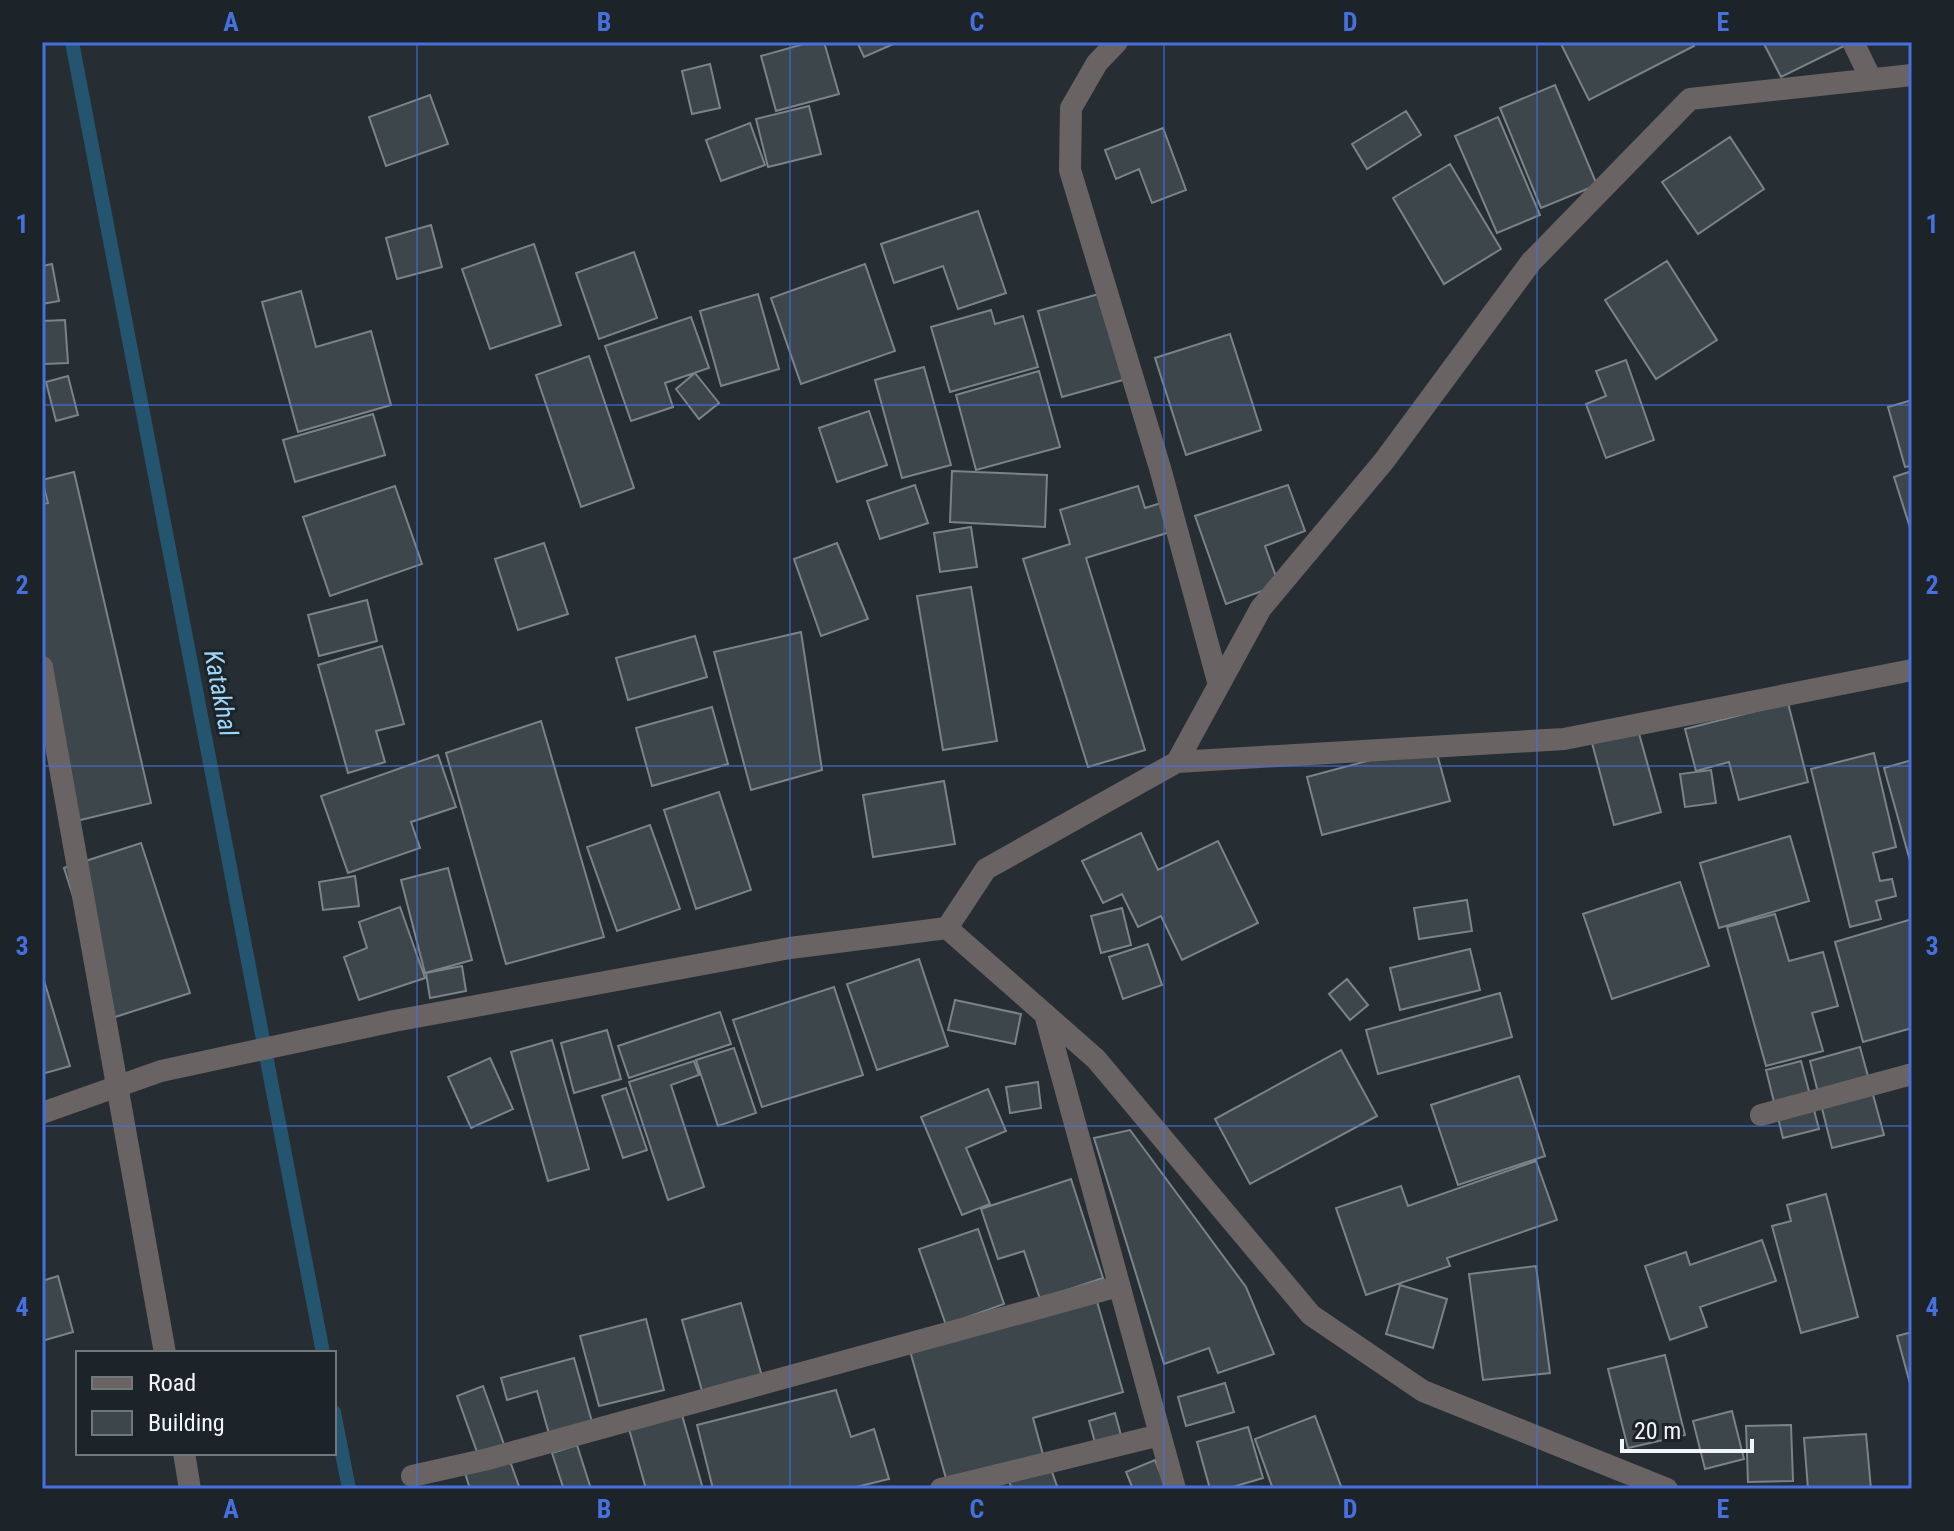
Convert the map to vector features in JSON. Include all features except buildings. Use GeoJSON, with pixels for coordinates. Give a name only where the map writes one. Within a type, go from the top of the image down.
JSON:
{"type":"FeatureCollection","features":[{"type":"Feature","properties":{"kind":"street"},"geometry":{"type":"LineString","coordinates":[[1117,42],[1097,63],[1071,108],[1070,170],[1160,468],[1219,685]]}},
{"type":"Feature","properties":{"kind":"street"},"geometry":{"type":"LineString","coordinates":[[1853,42],[1870,77]]}},
{"type":"Feature","properties":{"kind":"street"},"geometry":{"type":"LineString","coordinates":[[1177,762],[1261,608],[1384,461],[1531,262],[1690,99],[1870,77],[1912,75]]}},
{"type":"Feature","properties":{"kind":"street"},"geometry":{"type":"LineString","coordinates":[[947,928],[986,869],[1177,762],[1564,739],[1912,670]]}},
{"type":"Feature","properties":{"kind":"street"},"geometry":{"type":"LineString","coordinates":[[43,682],[165,1351]]}},
{"type":"Feature","properties":{"kind":"street"},"geometry":{"type":"LineString","coordinates":[[42,1113],[161,1071],[394,1021],[790,948],[947,928],[1096,1059],[1311,1315],[1423,1391],[1667,1489]]}},
{"type":"Feature","properties":{"kind":"street"},"geometry":{"type":"LineString","coordinates":[[1045,1014],[1175,1489]]}},
{"type":"Feature","properties":{"kind":"street"},"geometry":{"type":"LineString","coordinates":[[1761,1115],[1912,1074]]}},
{"type":"Feature","properties":{"kind":"street"},"geometry":{"type":"LineString","coordinates":[[412,1476],[488,1459],[1119,1286]]}},
{"type":"Feature","properties":{"kind":"street"},"geometry":{"type":"LineString","coordinates":[[941,1489],[1160,1435]]}},
{"type":"Feature","properties":{"kind":"street"},"geometry":{"type":"LineString","coordinates":[[184,1455],[190,1489]]}},
{"type":"Feature","properties":{"kind":"waterway","name":"Katakhal"},"geometry":{"type":"LineString","coordinates":[[72,42],[323,1351]]}},
{"type":"Feature","properties":{"kind":"waterway","name":"Katakhal"},"geometry":{"type":"LineString","coordinates":[[336,1422],[349,1489]]}}]}
